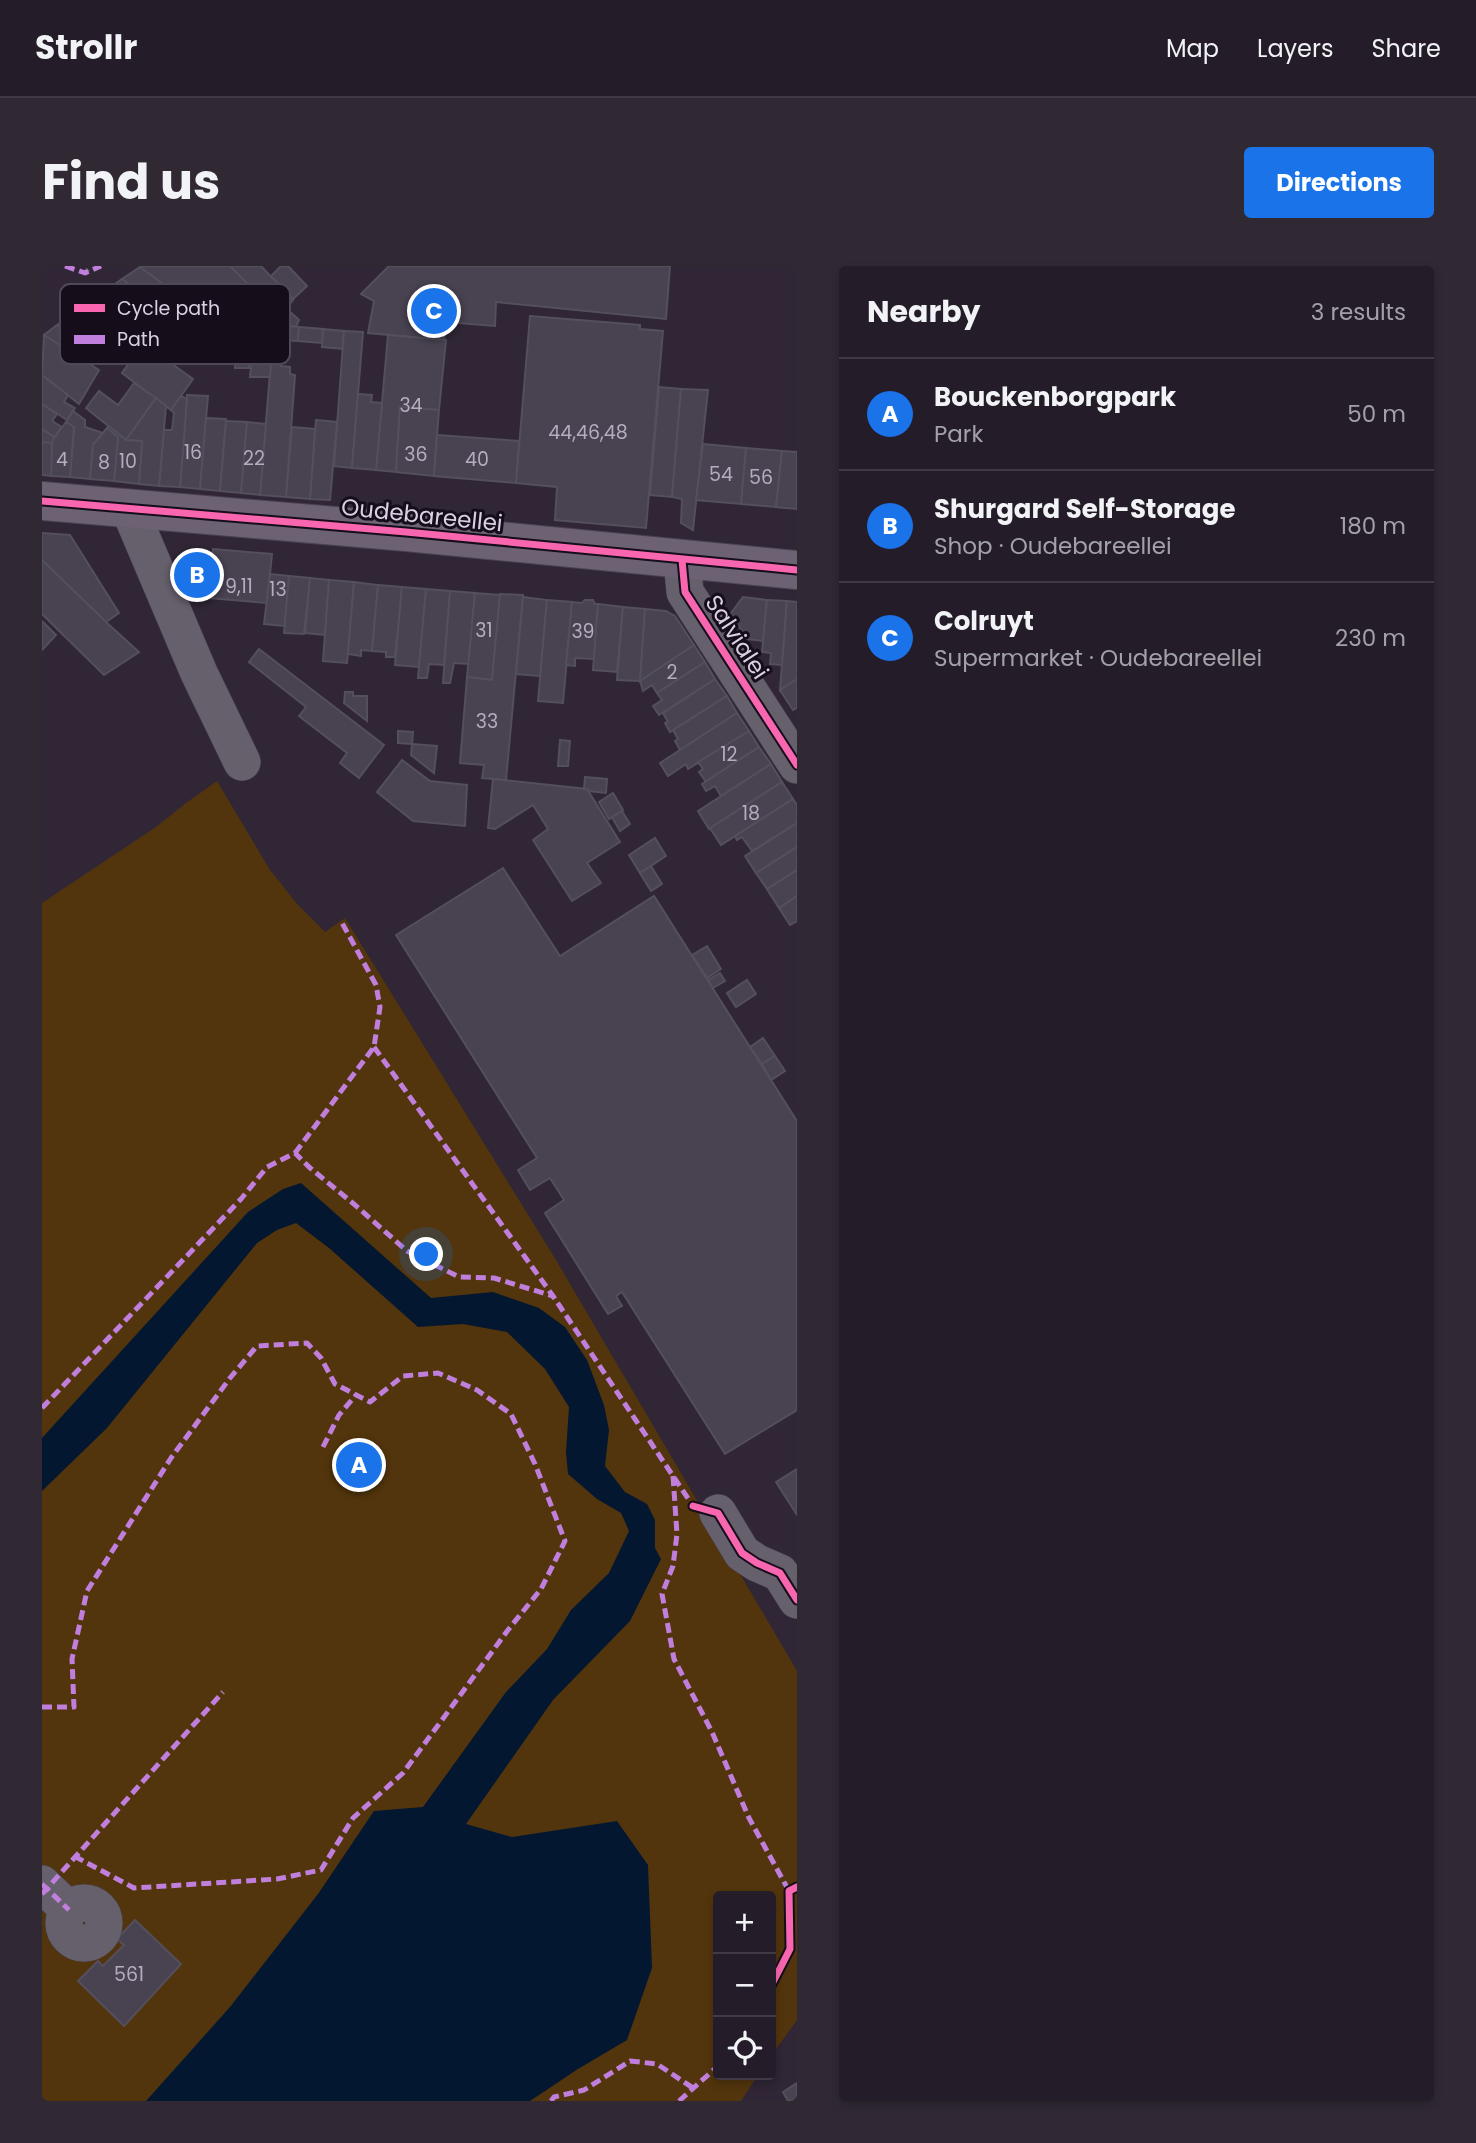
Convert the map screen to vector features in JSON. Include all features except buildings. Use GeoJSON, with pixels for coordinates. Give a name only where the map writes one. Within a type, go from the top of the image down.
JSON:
{"type":"FeatureCollection","features":[{"type":"Feature","properties":{"kind":"main road","name":"Oudebareellei"},"geometry":{"type":"LineString","coordinates":[[42,501],[406,532],[797,570]]}},
{"type":"Feature","properties":{"kind":"street"},"geometry":{"type":"LineString","coordinates":[[129,508],[198,673],[242,762]]}},
{"type":"Feature","properties":{"kind":"street","name":"Salvialei"},"geometry":{"type":"LineString","coordinates":[[682,560],[685,592],[797,765]]}},
{"type":"Feature","properties":{"kind":"street"},"geometry":{"type":"LineString","coordinates":[[718,1513],[742,1553],[780,1573],[797,1600]]}},
{"type":"Feature","properties":{"kind":"street"},"geometry":{"type":"LineString","coordinates":[[42,1884],[69,1910]]}},
{"type":"Feature","properties":{"kind":"path"},"geometry":{"type":"LineString","coordinates":[[85,273],[91,266]]}},
{"type":"Feature","properties":{"kind":"shaded area"},"geometry":{"type":"Polygon","coordinates":[[[217,781],[270,870],[298,905],[325,932],[345,918],[556,1260],[797,1671],[797,2020],[776,2049],[776,1891],[713,1891],[713,2080],[755,2080],[741,2101],[42,2101],[42,903],[156,827],[217,781]]]}},
{"type":"Feature","properties":{"kind":"water"},"geometry":{"type":"Polygon","coordinates":[[[301,1183],[431,1298],[493,1292],[539,1308],[565,1327],[587,1360],[604,1405],[609,1430],[605,1466],[625,1492],[647,1504],[655,1520],[655,1548],[661,1559],[630,1621],[553,1700],[466,1824],[512,1837],[617,1821],[648,1865],[652,1968],[627,2040],[530,2101],[146,2101],[230,2007],[318,1894],[374,1811],[423,1807],[506,1692],[547,1649],[571,1610],[609,1573],[629,1531],[621,1513],[597,1499],[568,1474],[566,1452],[569,1407],[545,1369],[507,1332],[463,1324],[418,1327],[329,1248],[296,1223],[277,1230],[257,1243],[107,1428],[42,1491],[42,1438],[248,1212],[283,1189],[301,1183]]]}},
{"type":"Feature","properties":{"kind":"marked path"},"geometry":{"type":"LineString","coordinates":[[65,266],[85,273],[101,266]]}},
{"type":"Feature","properties":{"kind":"marked path"},"geometry":{"type":"LineString","coordinates":[[295,1153],[374,1047],[380,1007],[376,985],[341,921]]}},
{"type":"Feature","properties":{"kind":"marked path"},"geometry":{"type":"LineString","coordinates":[[374,1047],[553,1296],[693,1506]]}},
{"type":"Feature","properties":{"kind":"marked path"},"geometry":{"type":"LineString","coordinates":[[42,1408],[241,1199],[267,1167],[295,1153],[407,1251],[459,1277],[494,1278],[553,1296]]}},
{"type":"Feature","properties":{"kind":"marked path"},"geometry":{"type":"LineString","coordinates":[[42,1707],[74,1707],[72,1659],[87,1591],[171,1458],[257,1346],[307,1343],[321,1358],[335,1384],[370,1402],[403,1376],[438,1373],[477,1390],[511,1414],[535,1464],[565,1541],[541,1589],[403,1773],[353,1818],[321,1870],[277,1879],[134,1888],[74,1856]]}},
{"type":"Feature","properties":{"kind":"marked path"},"geometry":{"type":"LineString","coordinates":[[323,1447],[339,1415],[356,1395]]}},
{"type":"Feature","properties":{"kind":"marked path"},"geometry":{"type":"LineString","coordinates":[[673,1476],[677,1534],[673,1566],[662,1594],[674,1659],[712,1732],[749,1818],[790,1897]]}},
{"type":"Feature","properties":{"kind":"marked path"},"geometry":{"type":"LineString","coordinates":[[42,1894],[223,1692]]}},
{"type":"Feature","properties":{"kind":"marked path"},"geometry":{"type":"LineString","coordinates":[[42,1884],[69,1910]]}},
{"type":"Feature","properties":{"kind":"marked path"},"geometry":{"type":"LineString","coordinates":[[551,2101],[554,2097],[584,2090],[630,2061],[657,2064],[693,2088]]}},
{"type":"Feature","properties":{"kind":"marked path"},"geometry":{"type":"LineString","coordinates":[[679,2101],[713,2070]]}},
{"type":"Feature","properties":{"kind":"cycle path"},"geometry":{"type":"LineString","coordinates":[[42,501],[406,532],[797,570]]}},
{"type":"Feature","properties":{"kind":"cycle path"},"geometry":{"type":"LineString","coordinates":[[682,560],[685,592],[797,765]]}},
{"type":"Feature","properties":{"kind":"cycle path"},"geometry":{"type":"LineString","coordinates":[[693,1506],[718,1513],[742,1553],[780,1573],[797,1600]]}},
{"type":"Feature","properties":{"kind":"cycle path"},"geometry":{"type":"LineString","coordinates":[[776,1976],[790,1949],[789,1891],[797,1887]]}},
{"type":"Feature","properties":{"kind":"place","name":"Colruyt"},"geometry":{"type":"Point","coordinates":[434,311]}},
{"type":"Feature","properties":{"kind":"place","name":"Shurgard Self-Storage"},"geometry":{"type":"Point","coordinates":[197,575]}},
{"type":"Feature","properties":{"kind":"place","name":"Bouckenborgpark"},"geometry":{"type":"Point","coordinates":[359,1465]}}]}
